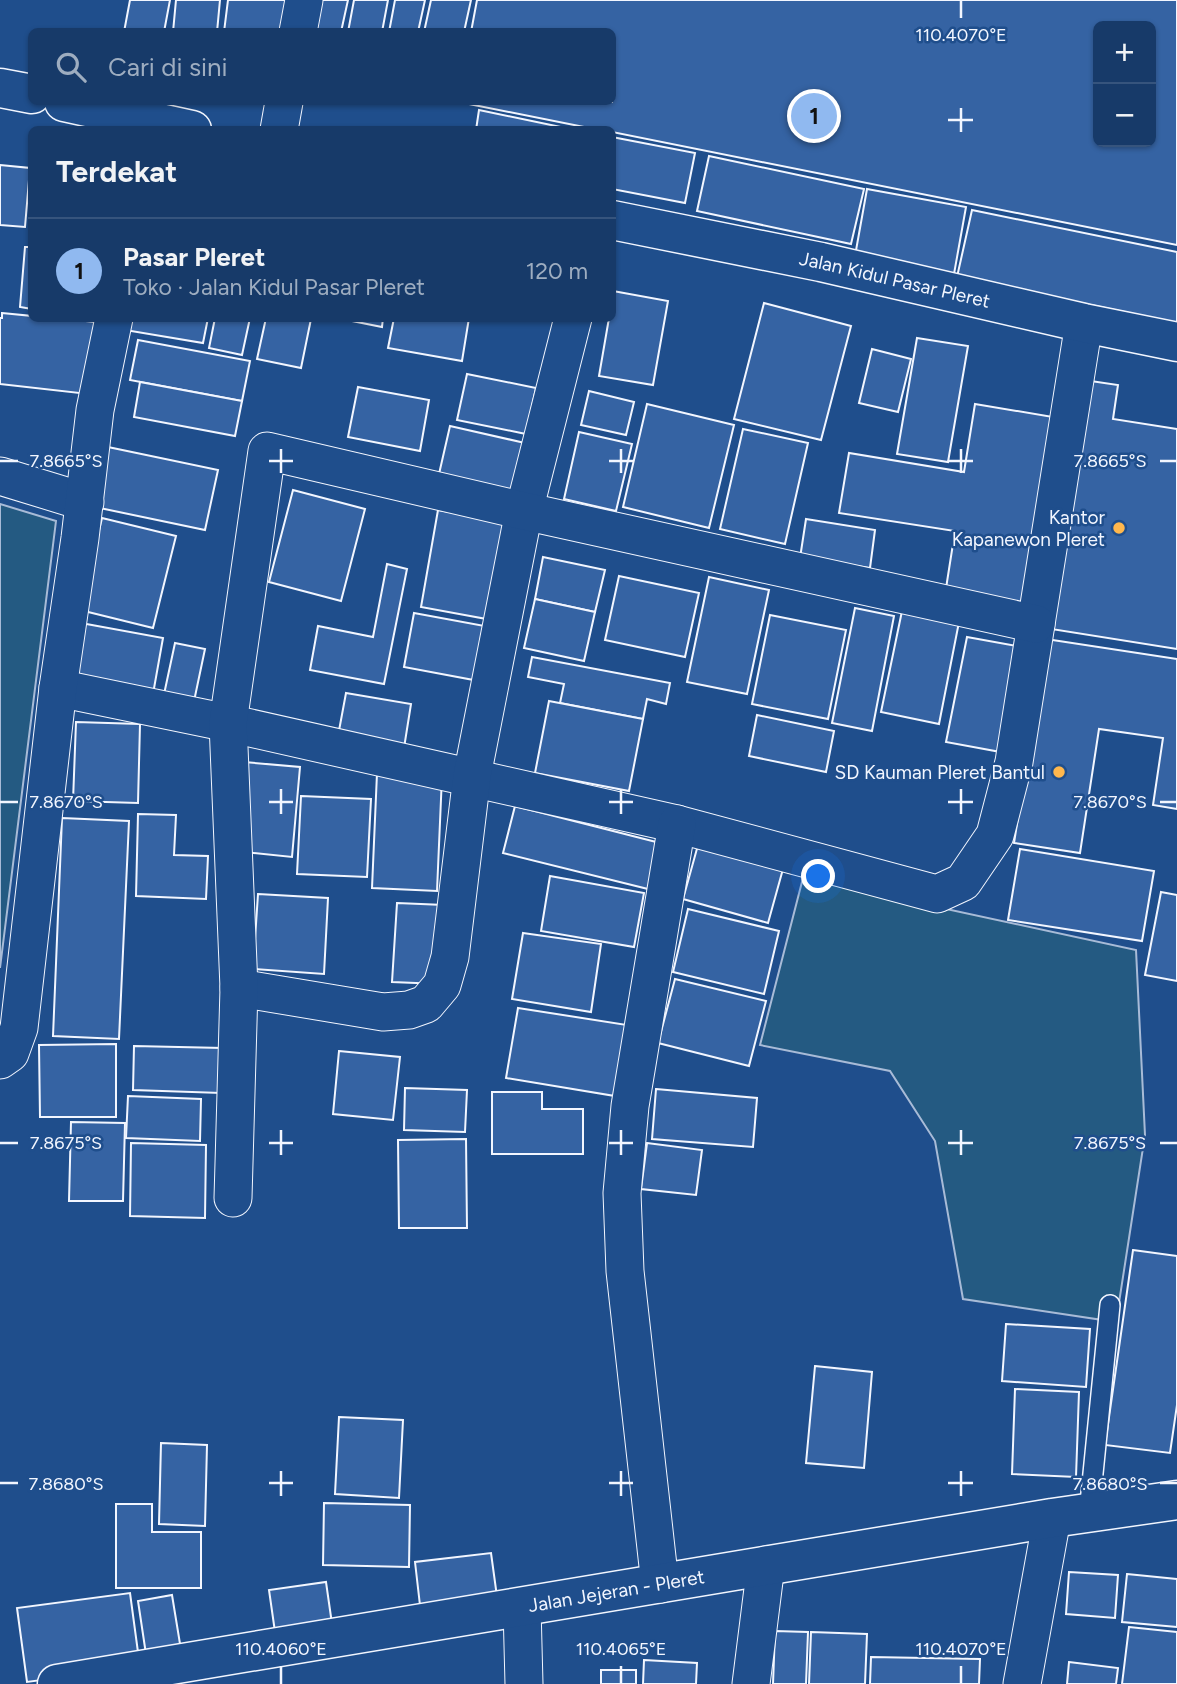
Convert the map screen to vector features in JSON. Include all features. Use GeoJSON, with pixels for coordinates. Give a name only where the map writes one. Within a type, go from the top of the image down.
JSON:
{"type":"FeatureCollection","features":[{"type":"Feature","properties":{"kind":"main road"},"geometry":{"type":"LineString","coordinates":[[0,88],[28,93]]}},
{"type":"Feature","properties":{"kind":"main road"},"geometry":{"type":"LineString","coordinates":[[75,105],[152,125]]}},
{"type":"Feature","properties":{"kind":"main road","name":"Jalan Kidul Pasar Pleret"},"geometry":{"type":"LineString","coordinates":[[616,221],[821,262],[1177,342]]}},
{"type":"Feature","properties":{"kind":"main road","name":"Jalan Jejeran - Pleret"},"geometry":{"type":"LineString","coordinates":[[57,1684],[136,1677],[766,1565],[1177,1500]]}},
{"type":"Feature","properties":{"kind":"street"},"geometry":{"type":"LineString","coordinates":[[299,28],[304,0]]}},
{"type":"Feature","properties":{"kind":"street"},"geometry":{"type":"LineString","coordinates":[[280,126],[283,105]]}},
{"type":"Feature","properties":{"kind":"street"},"geometry":{"type":"LineString","coordinates":[[0,1060],[10,1053],[19,1028],[58,688],[85,502],[95,410],[113,322]]}},
{"type":"Feature","properties":{"kind":"street"},"geometry":{"type":"LineString","coordinates":[[239,988],[383,1012],[409,1010],[426,1004],[442,985],[450,957],[472,776],[524,511],[572,322]]}},
{"type":"Feature","properties":{"kind":"street"},"geometry":{"type":"LineString","coordinates":[[58,688],[472,776],[677,824],[937,894],[963,882],[995,835],[1014,762],[1084,323]]}},
{"type":"Feature","properties":{"kind":"street"},"geometry":{"type":"LineString","coordinates":[[233,1198],[239,988],[228,723],[267,451],[524,511],[1036,624]]}},
{"type":"Feature","properties":{"kind":"street"},"geometry":{"type":"LineString","coordinates":[[0,477],[85,502]]}},
{"type":"Feature","properties":{"kind":"street"},"geometry":{"type":"LineString","coordinates":[[660,1584],[625,1271],[622,1193],[630,1106],[677,824]]}},
{"type":"Feature","properties":{"kind":"street"},"geometry":{"type":"LineString","coordinates":[[1022,1684],[1070,1515]]}},
{"type":"Feature","properties":{"kind":"street"},"geometry":{"type":"LineString","coordinates":[[751,1684],[766,1565]]}},
{"type":"Feature","properties":{"kind":"street"},"geometry":{"type":"LineString","coordinates":[[522,1607],[524,1684]]}},
{"type":"Feature","properties":{"kind":"lane"},"geometry":{"type":"LineString","coordinates":[[1070,1515],[1110,1306]]}},
{"type":"Feature","properties":{"kind":"shaded area"},"geometry":{"type":"Polygon","coordinates":[[[0,504],[56,521],[0,968],[0,504]]]}},
{"type":"Feature","properties":{"kind":"shaded area"},"geometry":{"type":"Polygon","coordinates":[[[803,878],[1136,950],[1145,1135],[1116,1322],[963,1299],[935,1141],[890,1071],[760,1045],[803,878]]]}},
{"type":"Feature","properties":{"kind":"building"},"geometry":{"type":"Polygon","coordinates":[[[130,0],[170,0],[165,28],[125,28],[130,0]]]}},
{"type":"Feature","properties":{"kind":"building"},"geometry":{"type":"Polygon","coordinates":[[[176,0],[220,0],[217,28],[173,28],[176,0]]]}},
{"type":"Feature","properties":{"kind":"building"},"geometry":{"type":"Polygon","coordinates":[[[228,0],[296,0],[292,28],[224,28],[228,0]]]}},
{"type":"Feature","properties":{"kind":"building"},"geometry":{"type":"Polygon","coordinates":[[[312,0],[348,0],[342,28],[307,28],[312,0]]]}},
{"type":"Feature","properties":{"kind":"building"},"geometry":{"type":"Polygon","coordinates":[[[354,0],[388,0],[383,28],[349,28],[354,0]]]}},
{"type":"Feature","properties":{"kind":"building"},"geometry":{"type":"Polygon","coordinates":[[[395,0],[425,0],[419,28],[390,28],[395,0]]]}},
{"type":"Feature","properties":{"kind":"building"},"geometry":{"type":"Polygon","coordinates":[[[431,0],[471,0],[465,28],[425,28],[431,0]]]}},
{"type":"Feature","properties":{"kind":"building"},"geometry":{"type":"Polygon","coordinates":[[[477,0],[1177,0],[1177,245],[616,133],[616,126],[579,126],[474,105],[616,105],[616,28],[472,28],[477,0]]]}},
{"type":"Feature","properties":{"kind":"building"},"geometry":{"type":"Polygon","coordinates":[[[479,110],[556,126],[477,126],[479,110]]]}},
{"type":"Feature","properties":{"kind":"building"},"geometry":{"type":"Polygon","coordinates":[[[616,138],[695,153],[685,203],[616,190],[616,138]]]}},
{"type":"Feature","properties":{"kind":"building"},"geometry":{"type":"Polygon","coordinates":[[[709,156],[864,189],[851,244],[697,211],[709,156]]]}},
{"type":"Feature","properties":{"kind":"building"},"geometry":{"type":"Polygon","coordinates":[[[0,165],[28,168],[25,227],[0,225],[0,165]]]}},
{"type":"Feature","properties":{"kind":"building"},"geometry":{"type":"Polygon","coordinates":[[[867,189],[966,207],[954,274],[855,256],[867,189]]]}},
{"type":"Feature","properties":{"kind":"building"},"geometry":{"type":"Polygon","coordinates":[[[972,210],[1177,252],[1177,323],[957,277],[972,210]]]}},
{"type":"Feature","properties":{"kind":"building"},"geometry":{"type":"Polygon","coordinates":[[[25,247],[28,247],[28,308],[20,307],[25,247]]]}},
{"type":"Feature","properties":{"kind":"building"},"geometry":{"type":"Polygon","coordinates":[[[616,292],[668,301],[653,385],[599,376],[608,322],[616,322],[616,292]]]}},
{"type":"Feature","properties":{"kind":"building"},"geometry":{"type":"Polygon","coordinates":[[[764,303],[851,326],[821,440],[734,419],[764,303]]]}},
{"type":"Feature","properties":{"kind":"building"},"geometry":{"type":"Polygon","coordinates":[[[2,313],[28,316],[28,322],[95,322],[88,394],[0,384],[2,313]]]}},
{"type":"Feature","properties":{"kind":"building"},"geometry":{"type":"Polygon","coordinates":[[[126,322],[207,322],[203,343],[125,330],[126,322]]]}},
{"type":"Feature","properties":{"kind":"building"},"geometry":{"type":"Polygon","coordinates":[[[214,322],[249,322],[242,355],[209,348],[214,322]]]}},
{"type":"Feature","properties":{"kind":"building"},"geometry":{"type":"Polygon","coordinates":[[[265,322],[310,322],[301,368],[257,359],[265,322]]]}},
{"type":"Feature","properties":{"kind":"building"},"geometry":{"type":"Polygon","coordinates":[[[357,322],[383,322],[382,327],[357,322]]]}},
{"type":"Feature","properties":{"kind":"building"},"geometry":{"type":"Polygon","coordinates":[[[393,322],[468,322],[462,361],[388,348],[393,322]]]}},
{"type":"Feature","properties":{"kind":"building"},"geometry":{"type":"Polygon","coordinates":[[[917,338],[968,346],[948,462],[897,454],[917,338]]]}},
{"type":"Feature","properties":{"kind":"building"},"geometry":{"type":"Polygon","coordinates":[[[138,340],[250,361],[242,401],[130,380],[138,340]]]}},
{"type":"Feature","properties":{"kind":"building"},"geometry":{"type":"Polygon","coordinates":[[[872,349],[911,359],[898,412],[859,403],[872,349]]]}},
{"type":"Feature","properties":{"kind":"building"},"geometry":{"type":"Polygon","coordinates":[[[467,374],[536,388],[526,434],[457,420],[467,374]]]}},
{"type":"Feature","properties":{"kind":"building","name":"Kantor Kapanewon Pleret"},"geometry":{"type":"Polygon","coordinates":[[[1084,380],[1118,385],[1113,419],[1177,429],[1177,649],[1045,628],[1084,380]]]}},
{"type":"Feature","properties":{"kind":"building"},"geometry":{"type":"Polygon","coordinates":[[[140,382],[242,401],[235,436],[134,417],[140,382]]]}},
{"type":"Feature","properties":{"kind":"building"},"geometry":{"type":"Polygon","coordinates":[[[358,387],[429,400],[420,451],[348,437],[358,387]]]}},
{"type":"Feature","properties":{"kind":"building"},"geometry":{"type":"Polygon","coordinates":[[[589,391],[634,402],[626,435],[581,425],[589,391]]]}},
{"type":"Feature","properties":{"kind":"building"},"geometry":{"type":"Polygon","coordinates":[[[647,404],[734,425],[709,528],[623,507],[647,404]]]}},
{"type":"Feature","properties":{"kind":"building"},"geometry":{"type":"Polygon","coordinates":[[[975,404],[1053,417],[1021,613],[944,601],[955,531],[839,513],[849,453],[964,472],[975,404]]]}},
{"type":"Feature","properties":{"kind":"building"},"geometry":{"type":"Polygon","coordinates":[[[450,426],[525,443],[513,492],[439,474],[450,426]]]}},
{"type":"Feature","properties":{"kind":"building"},"geometry":{"type":"Polygon","coordinates":[[[743,429],[808,443],[785,544],[720,529],[743,429]]]}},
{"type":"Feature","properties":{"kind":"building"},"geometry":{"type":"Polygon","coordinates":[[[579,432],[632,444],[616,511],[564,499],[579,432]]]}},
{"type":"Feature","properties":{"kind":"building"},"geometry":{"type":"Polygon","coordinates":[[[108,447],[218,470],[205,530],[95,507],[108,447]]]}},
{"type":"Feature","properties":{"kind":"building"},"geometry":{"type":"Polygon","coordinates":[[[293,490],[365,509],[341,601],[269,582],[293,490]]]}},
{"type":"Feature","properties":{"kind":"building"},"geometry":{"type":"Polygon","coordinates":[[[438,510],[509,522],[492,620],[421,607],[438,510]]]}},
{"type":"Feature","properties":{"kind":"building"},"geometry":{"type":"Polygon","coordinates":[[[102,518],[176,536],[153,628],[80,610],[102,518]]]}},
{"type":"Feature","properties":{"kind":"building"},"geometry":{"type":"Polygon","coordinates":[[[806,519],[875,530],[870,568],[800,558],[806,519]]]}},
{"type":"Feature","properties":{"kind":"building"},"geometry":{"type":"Polygon","coordinates":[[[543,557],[605,570],[595,612],[535,599],[543,557]]]}},
{"type":"Feature","properties":{"kind":"building"},"geometry":{"type":"Polygon","coordinates":[[[387,564],[407,569],[384,684],[310,670],[318,626],[373,637],[387,564]]]}},
{"type":"Feature","properties":{"kind":"building"},"geometry":{"type":"Polygon","coordinates":[[[619,576],[699,593],[685,657],[605,640],[619,576]]]}},
{"type":"Feature","properties":{"kind":"building"},"geometry":{"type":"Polygon","coordinates":[[[709,577],[769,590],[747,694],[687,682],[709,577]]]}},
{"type":"Feature","properties":{"kind":"building"},"geometry":{"type":"Polygon","coordinates":[[[535,599],[595,612],[584,661],[524,648],[535,599]]]}},
{"type":"Feature","properties":{"kind":"building"},"geometry":{"type":"Polygon","coordinates":[[[855,608],[894,616],[872,731],[832,723],[855,608]]]}},
{"type":"Feature","properties":{"kind":"building"},"geometry":{"type":"Polygon","coordinates":[[[902,611],[959,622],[939,724],[881,712],[902,611]]]}},
{"type":"Feature","properties":{"kind":"building"},"geometry":{"type":"Polygon","coordinates":[[[414,613],[490,627],[479,681],[404,667],[414,613]]]}},
{"type":"Feature","properties":{"kind":"building"},"geometry":{"type":"Polygon","coordinates":[[[770,615],[846,630],[828,719],[752,704],[770,615]]]}},
{"type":"Feature","properties":{"kind":"building"},"geometry":{"type":"Polygon","coordinates":[[[81,623],[163,638],[153,694],[70,679],[81,623]]]}},
{"type":"Feature","properties":{"kind":"building"},"geometry":{"type":"Polygon","coordinates":[[[967,637],[1027,648],[1006,753],[946,742],[967,637]]]}},
{"type":"Feature","properties":{"kind":"building","name":"SD Kauman Pleret Bantul"},"geometry":{"type":"Polygon","coordinates":[[[1046,639],[1177,659],[1177,809],[1153,805],[1163,738],[1099,729],[1080,853],[1014,843],[1046,639]]]}},
{"type":"Feature","properties":{"kind":"building"},"geometry":{"type":"Polygon","coordinates":[[[175,643],[205,649],[193,706],[163,699],[175,643]]]}},
{"type":"Feature","properties":{"kind":"building"},"geometry":{"type":"Polygon","coordinates":[[[532,657],[670,683],[666,704],[647,699],[643,719],[560,703],[564,684],[528,677],[532,657]]]}},
{"type":"Feature","properties":{"kind":"building"},"geometry":{"type":"Polygon","coordinates":[[[346,693],[411,704],[404,748],[338,736],[346,693]]]}},
{"type":"Feature","properties":{"kind":"building"},"geometry":{"type":"Polygon","coordinates":[[[549,701],[643,719],[629,791],[535,773],[549,701]]]}},
{"type":"Feature","properties":{"kind":"building"},"geometry":{"type":"Polygon","coordinates":[[[757,715],[834,731],[826,772],[749,756],[757,715]]]}},
{"type":"Feature","properties":{"kind":"building"},"geometry":{"type":"Polygon","coordinates":[[[76,722],[140,724],[138,803],[73,801],[76,722]]]}},
{"type":"Feature","properties":{"kind":"building"},"geometry":{"type":"Polygon","coordinates":[[[244,762],[300,767],[292,857],[235,851],[244,762]]]}},
{"type":"Feature","properties":{"kind":"building"},"geometry":{"type":"Polygon","coordinates":[[[377,773],[442,776],[437,891],[372,888],[377,773]]]}},
{"type":"Feature","properties":{"kind":"building"},"geometry":{"type":"Polygon","coordinates":[[[301,796],[371,799],[367,877],[297,874],[301,796]]]}},
{"type":"Feature","properties":{"kind":"building"},"geometry":{"type":"Polygon","coordinates":[[[515,806],[664,844],[652,890],[503,853],[515,806]]]}},
{"type":"Feature","properties":{"kind":"building"},"geometry":{"type":"Polygon","coordinates":[[[138,814],[176,815],[174,855],[208,856],[206,899],[136,896],[138,814]]]}},
{"type":"Feature","properties":{"kind":"building"},"geometry":{"type":"Polygon","coordinates":[[[62,818],[129,821],[119,1039],[53,1036],[62,818]]]}},
{"type":"Feature","properties":{"kind":"building"},"geometry":{"type":"Polygon","coordinates":[[[698,845],[783,869],[768,923],[683,899],[698,845]]]}},
{"type":"Feature","properties":{"kind":"building"},"geometry":{"type":"Polygon","coordinates":[[[1020,849],[1154,871],[1142,941],[1008,920],[1020,849]]]}},
{"type":"Feature","properties":{"kind":"building"},"geometry":{"type":"Polygon","coordinates":[[[550,876],[644,893],[634,947],[541,931],[550,876]]]}},
{"type":"Feature","properties":{"kind":"building"},"geometry":{"type":"Polygon","coordinates":[[[1161,892],[1177,895],[1177,981],[1145,975],[1161,892]]]}},
{"type":"Feature","properties":{"kind":"building"},"geometry":{"type":"Polygon","coordinates":[[[258,894],[328,898],[324,974],[253,969],[258,894]]]}},
{"type":"Feature","properties":{"kind":"building"},"geometry":{"type":"Polygon","coordinates":[[[397,903],[444,905],[440,984],[392,982],[397,903]]]}},
{"type":"Feature","properties":{"kind":"building"},"geometry":{"type":"Polygon","coordinates":[[[688,909],[779,931],[764,994],[673,972],[688,909]]]}},
{"type":"Feature","properties":{"kind":"building"},"geometry":{"type":"Polygon","coordinates":[[[523,933],[601,944],[591,1012],[512,999],[523,933]]]}},
{"type":"Feature","properties":{"kind":"building"},"geometry":{"type":"Polygon","coordinates":[[[675,979],[766,1001],[749,1066],[658,1043],[675,979]]]}},
{"type":"Feature","properties":{"kind":"building"},"geometry":{"type":"Polygon","coordinates":[[[518,1008],[627,1025],[615,1096],[506,1078],[518,1008]]]}},
{"type":"Feature","properties":{"kind":"building"},"geometry":{"type":"Polygon","coordinates":[[[116,1044],[116,1117],[40,1117],[39,1045],[116,1044]]]}},
{"type":"Feature","properties":{"kind":"building"},"geometry":{"type":"Polygon","coordinates":[[[134,1046],[223,1048],[221,1093],[133,1090],[134,1046]]]}},
{"type":"Feature","properties":{"kind":"building"},"geometry":{"type":"Polygon","coordinates":[[[339,1051],[400,1057],[393,1120],[333,1114],[339,1051]]]}},
{"type":"Feature","properties":{"kind":"building"},"geometry":{"type":"Polygon","coordinates":[[[405,1088],[467,1090],[465,1132],[404,1130],[405,1088]]]}},
{"type":"Feature","properties":{"kind":"building"},"geometry":{"type":"Polygon","coordinates":[[[656,1089],[757,1098],[753,1147],[652,1139],[656,1089]]]}},
{"type":"Feature","properties":{"kind":"building"},"geometry":{"type":"Polygon","coordinates":[[[492,1092],[542,1092],[542,1109],[583,1109],[583,1154],[492,1154],[492,1092]]]}},
{"type":"Feature","properties":{"kind":"building"},"geometry":{"type":"Polygon","coordinates":[[[128,1096],[201,1099],[200,1141],[126,1138],[128,1096]]]}},
{"type":"Feature","properties":{"kind":"building"},"geometry":{"type":"Polygon","coordinates":[[[71,1122],[125,1123],[123,1201],[69,1201],[71,1122]]]}},
{"type":"Feature","properties":{"kind":"building"},"geometry":{"type":"Polygon","coordinates":[[[466,1139],[467,1228],[399,1228],[398,1140],[466,1139]]]}},
{"type":"Feature","properties":{"kind":"building"},"geometry":{"type":"Polygon","coordinates":[[[131,1143],[206,1145],[205,1218],[130,1216],[131,1143]]]}},
{"type":"Feature","properties":{"kind":"building"},"geometry":{"type":"Polygon","coordinates":[[[647,1143],[702,1150],[696,1195],[641,1189],[647,1143]]]}},
{"type":"Feature","properties":{"kind":"building"},"geometry":{"type":"Polygon","coordinates":[[[1133,1250],[1177,1256],[1177,1405],[1170,1453],[1105,1445],[1133,1250]]]}},
{"type":"Feature","properties":{"kind":"building"},"geometry":{"type":"Polygon","coordinates":[[[1006,1324],[1090,1329],[1086,1387],[1002,1381],[1006,1324]]]}},
{"type":"Feature","properties":{"kind":"building"},"geometry":{"type":"Polygon","coordinates":[[[815,1366],[872,1372],[864,1468],[806,1463],[815,1366]]]}},
{"type":"Feature","properties":{"kind":"building"},"geometry":{"type":"Polygon","coordinates":[[[1015,1389],[1079,1392],[1076,1477],[1012,1474],[1015,1389]]]}},
{"type":"Feature","properties":{"kind":"building"},"geometry":{"type":"Polygon","coordinates":[[[339,1417],[403,1420],[399,1498],[335,1494],[339,1417]]]}},
{"type":"Feature","properties":{"kind":"building"},"geometry":{"type":"Polygon","coordinates":[[[161,1443],[207,1445],[205,1526],[159,1524],[161,1443]]]}},
{"type":"Feature","properties":{"kind":"building"},"geometry":{"type":"Polygon","coordinates":[[[324,1503],[410,1505],[409,1567],[323,1565],[324,1503]]]}},
{"type":"Feature","properties":{"kind":"building"},"geometry":{"type":"Polygon","coordinates":[[[116,1504],[152,1504],[152,1532],[201,1532],[201,1588],[116,1588],[116,1504]]]}},
{"type":"Feature","properties":{"kind":"building"},"geometry":{"type":"Polygon","coordinates":[[[491,1553],[498,1604],[421,1614],[415,1562],[491,1553]]]}},
{"type":"Feature","properties":{"kind":"building"},"geometry":{"type":"Polygon","coordinates":[[[1069,1572],[1118,1575],[1115,1618],[1066,1614],[1069,1572]]]}},
{"type":"Feature","properties":{"kind":"building"},"geometry":{"type":"Polygon","coordinates":[[[1127,1574],[1177,1579],[1177,1627],[1122,1622],[1127,1574]]]}},
{"type":"Feature","properties":{"kind":"building"},"geometry":{"type":"Polygon","coordinates":[[[326,1582],[333,1631],[276,1639],[269,1590],[326,1582]]]}},
{"type":"Feature","properties":{"kind":"building"},"geometry":{"type":"Polygon","coordinates":[[[130,1593],[140,1667],[27,1682],[17,1608],[130,1593]]]}},
{"type":"Feature","properties":{"kind":"building"},"geometry":{"type":"Polygon","coordinates":[[[172,1595],[182,1656],[147,1661],[138,1601],[172,1595]]]}},
{"type":"Feature","properties":{"kind":"building"},"geometry":{"type":"Polygon","coordinates":[[[1129,1627],[1177,1632],[1177,1684],[1122,1684],[1129,1627]]]}},
{"type":"Feature","properties":{"kind":"building"},"geometry":{"type":"Polygon","coordinates":[[[775,1631],[808,1632],[806,1684],[773,1684],[775,1631]]]}},
{"type":"Feature","properties":{"kind":"building"},"geometry":{"type":"Polygon","coordinates":[[[811,1632],[867,1634],[865,1684],[809,1684],[811,1632]]]}},
{"type":"Feature","properties":{"kind":"building"},"geometry":{"type":"Polygon","coordinates":[[[871,1657],[980,1659],[979,1684],[870,1684],[871,1657]]]}},
{"type":"Feature","properties":{"kind":"building"},"geometry":{"type":"Polygon","coordinates":[[[644,1660],[697,1663],[696,1684],[643,1684],[644,1660]]]}},
{"type":"Feature","properties":{"kind":"building"},"geometry":{"type":"Polygon","coordinates":[[[1069,1662],[1118,1668],[1116,1684],[1067,1684],[1069,1662]]]}},
{"type":"Feature","properties":{"kind":"building"},"geometry":{"type":"Polygon","coordinates":[[[601,1670],[636,1670],[636,1684],[601,1684],[601,1670]]]}},
{"type":"Feature","properties":{"kind":"place","name":"Pasar Pleret"},"geometry":{"type":"Point","coordinates":[814,116]}},
{"type":"Feature","properties":{"kind":"place","name":"Kantor Kapanewon Pleret"},"geometry":{"type":"Point","coordinates":[1119,528]}},
{"type":"Feature","properties":{"kind":"place","name":"SD Kauman Pleret Bantul"},"geometry":{"type":"Point","coordinates":[1059,772]}}]}
